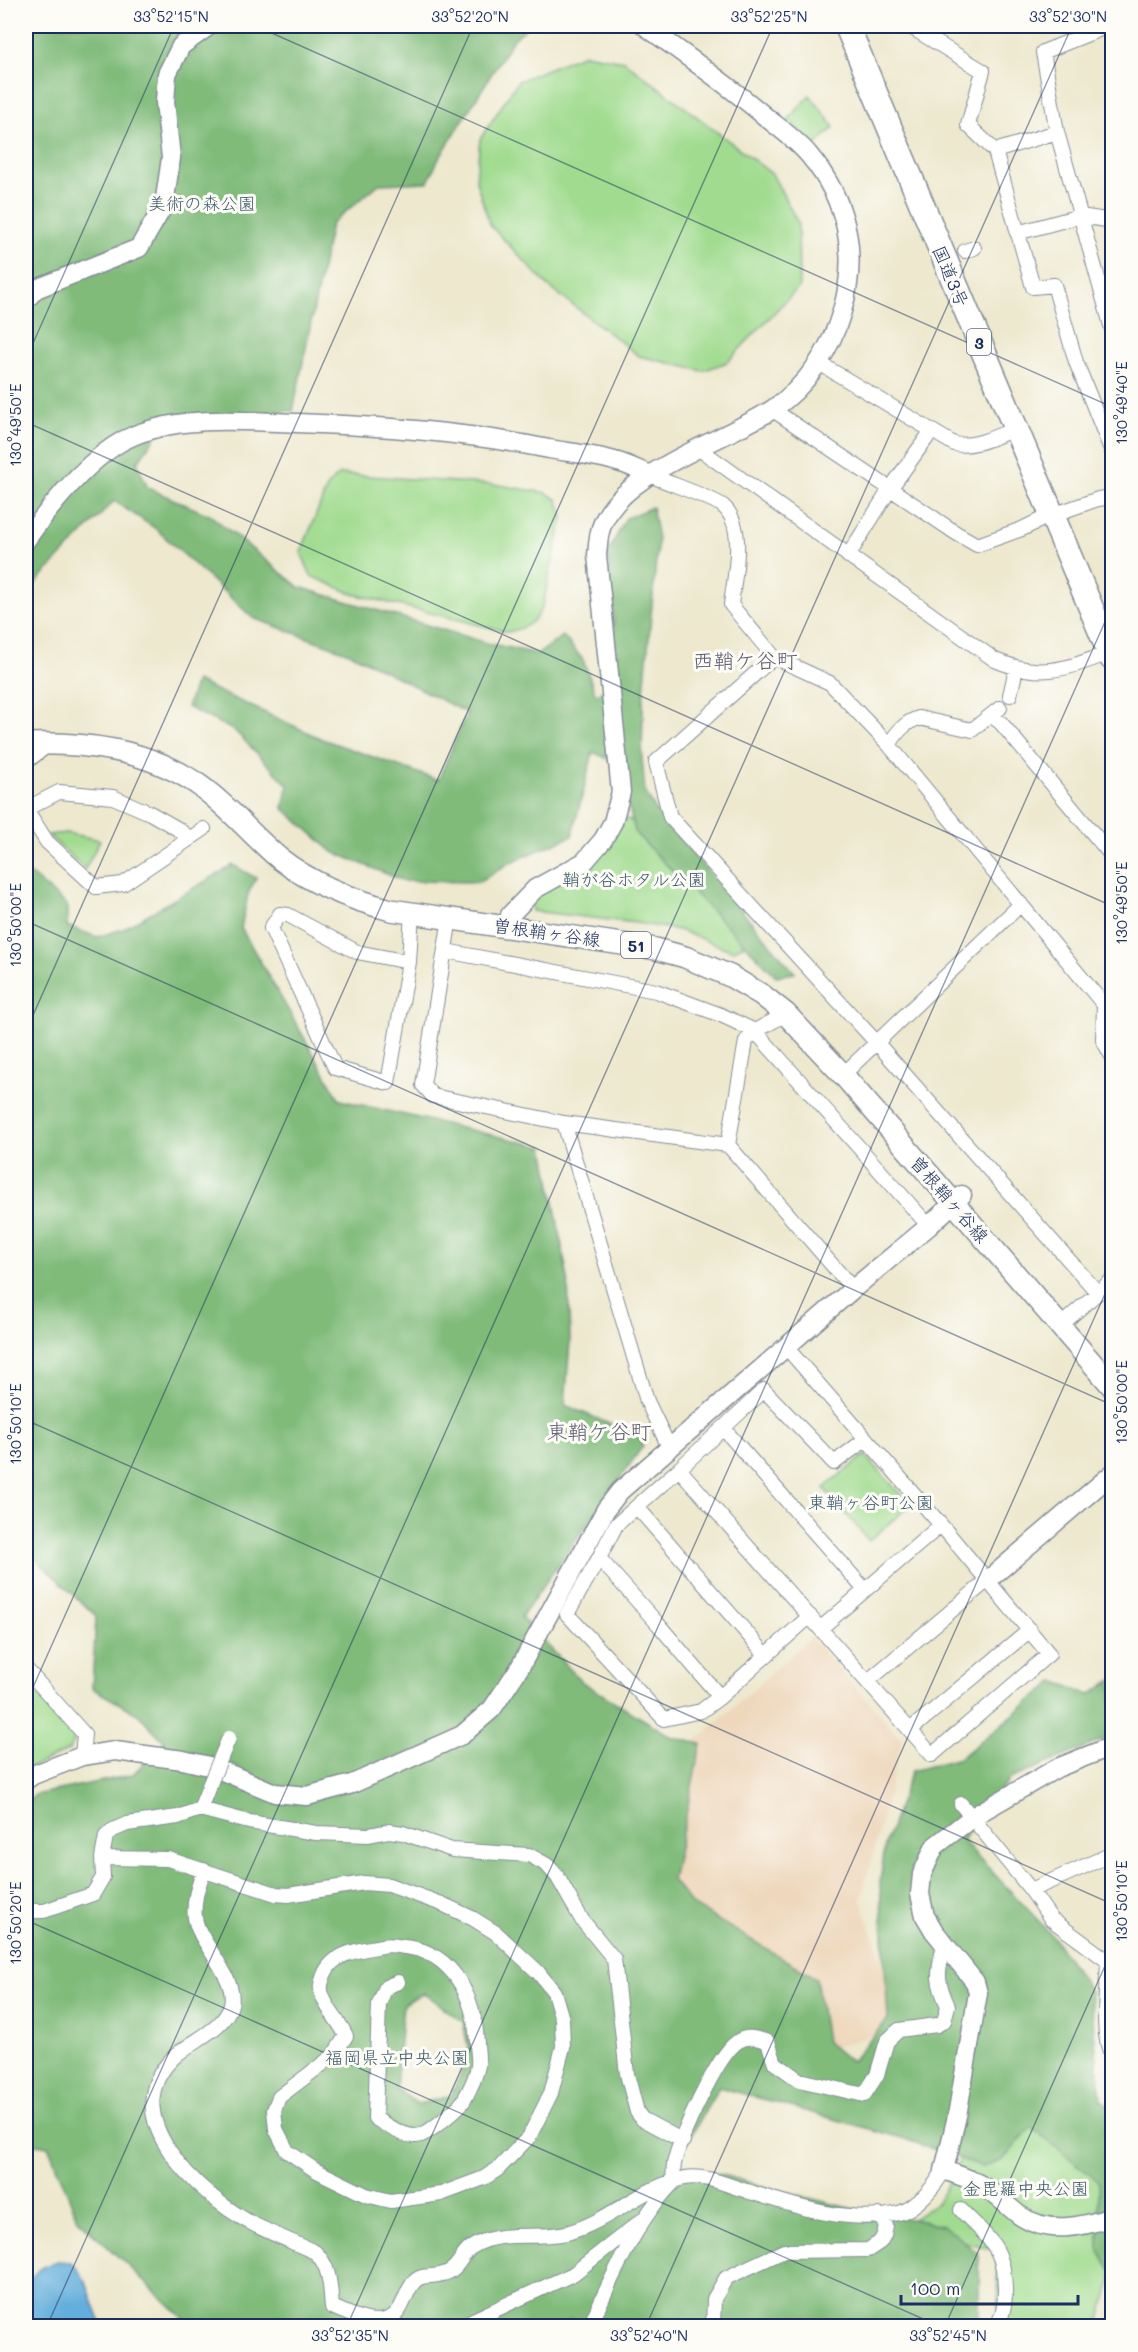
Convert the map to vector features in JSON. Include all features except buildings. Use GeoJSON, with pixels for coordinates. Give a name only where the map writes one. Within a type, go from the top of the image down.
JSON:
{"type":"FeatureCollection","features":[{"type":"Feature","properties":{"kind":"highway","name":"国道3号"},"geometry":{"type":"LineString","coordinates":[[847,26],[1015,429],[1057,513]]}},
{"type":"Feature","properties":{"kind":"highway","name":"国道3号"},"geometry":{"type":"LineString","coordinates":[[859,26],[1112,648]]}},
{"type":"Feature","properties":{"kind":"main road","name":"曽根鞘ヶ谷線"},"geometry":{"type":"LineString","coordinates":[[26,733],[58,732],[112,739],[138,745],[171,758],[222,789],[287,851],[313,867],[368,893],[394,900],[658,938],[688,947],[735,967],[768,987],[801,1013],[1064,1323],[1113,1386]]}},
{"type":"Feature","properties":{"kind":"main road","name":"曽根鞘ヶ谷線"},"geometry":{"type":"LineString","coordinates":[[26,744],[78,744],[110,749],[135,755],[167,768],[194,782],[216,798],[281,859],[308,876],[364,903],[391,910],[656,949],[685,957],[730,976],[762,995],[786,1014],[958,1199]]}},
{"type":"Feature","properties":{"kind":"main road","name":"曽根鞘ヶ谷線"},"geometry":{"type":"LineString","coordinates":[[1064,1323],[1113,1373]]}},
{"type":"Feature","properties":{"kind":"street"},"geometry":{"type":"LineString","coordinates":[[26,300],[36,288],[139,248],[164,205],[171,158],[165,102],[167,74],[181,46],[208,26]]}},
{"type":"Feature","properties":{"kind":"street"},"geometry":{"type":"LineString","coordinates":[[510,915],[536,889],[584,862],[603,840],[613,822],[621,792],[597,555],[601,527],[616,501],[650,475],[773,410],[794,392],[819,363],[839,324],[847,295],[850,269],[847,224],[829,184],[808,153],[729,87],[645,26]]}},
{"type":"Feature","properties":{"kind":"street"},"geometry":{"type":"LineString","coordinates":[[909,26],[983,71],[968,125],[995,151],[1033,287],[1054,285],[1076,363],[1113,453]]}},
{"type":"Feature","properties":{"kind":"street"},"geometry":{"type":"LineString","coordinates":[[1108,26],[1043,52],[1057,132],[1113,329]]}},
{"type":"Feature","properties":{"kind":"street"},"geometry":{"type":"LineString","coordinates":[[995,151],[1057,132]]}},
{"type":"Feature","properties":{"kind":"street"},"geometry":{"type":"LineString","coordinates":[[1017,233],[1080,216],[1113,221]]}},
{"type":"Feature","properties":{"kind":"street"},"geometry":{"type":"LineString","coordinates":[[819,363],[954,444],[963,446],[982,442],[1015,429]]}},
{"type":"Feature","properties":{"kind":"street"},"geometry":{"type":"LineString","coordinates":[[773,410],[977,545],[1022,529],[1057,513],[1098,499],[1113,497]]}},
{"type":"Feature","properties":{"kind":"street"},"geometry":{"type":"LineString","coordinates":[[26,540],[46,510],[111,446],[159,427],[189,423],[251,421],[443,431],[620,462],[722,505],[733,519],[738,538],[731,605],[774,657],[830,683],[889,745],[1104,1005],[1103,1040],[1113,1056]]}},
{"type":"Feature","properties":{"kind":"street"},"geometry":{"type":"LineString","coordinates":[[848,556],[890,489],[931,432]]}},
{"type":"Feature","properties":{"kind":"street"},"geometry":{"type":"LineString","coordinates":[[698,448],[995,660],[1016,669],[1058,670],[1112,648]]}},
{"type":"Feature","properties":{"kind":"street"},"geometry":{"type":"LineString","coordinates":[[774,657],[656,762],[670,818],[876,1042],[1098,1293]]}},
{"type":"Feature","properties":{"kind":"street"},"geometry":{"type":"LineString","coordinates":[[1010,695],[1016,669]]}},
{"type":"Feature","properties":{"kind":"street"},"geometry":{"type":"LineString","coordinates":[[889,745],[898,730],[911,720],[919,718],[972,730],[996,712],[1001,723],[1113,856]]}},
{"type":"Feature","properties":{"kind":"street"},"geometry":{"type":"LineString","coordinates":[[26,759],[47,743]]}},
{"type":"Feature","properties":{"kind":"street"},"geometry":{"type":"LineString","coordinates":[[189,838],[150,813],[113,797],[59,792],[26,809],[47,842],[96,887],[123,884],[204,829]]}},
{"type":"Feature","properties":{"kind":"street"},"geometry":{"type":"LineString","coordinates":[[850,1068],[1021,904]]}},
{"type":"Feature","properties":{"kind":"street"},"geometry":{"type":"LineString","coordinates":[[408,962],[357,952],[288,915],[280,914],[271,928],[335,1068],[388,1083],[408,962],[412,912]]}},
{"type":"Feature","properties":{"kind":"street"},"geometry":{"type":"LineString","coordinates":[[450,918],[423,1085],[432,1096],[564,1123],[728,1145],[853,1289]]}},
{"type":"Feature","properties":{"kind":"street"},"geometry":{"type":"LineString","coordinates":[[446,951],[656,991],[721,1015],[756,1031],[929,1226]]}},
{"type":"Feature","properties":{"kind":"street"},"geometry":{"type":"LineString","coordinates":[[728,1145],[746,1041],[756,1031],[786,1014]]}},
{"type":"Feature","properties":{"kind":"street"},"geometry":{"type":"LineString","coordinates":[[564,1123],[647,1401],[669,1447]]}},
{"type":"Feature","properties":{"kind":"street"},"geometry":{"type":"LineString","coordinates":[[26,1780],[33,1775],[82,1756],[115,1752],[183,1760],[213,1767],[275,1793],[307,1796],[352,1784],[462,1735],[492,1709],[520,1667],[606,1509],[620,1491],[958,1199]]}},
{"type":"Feature","properties":{"kind":"street"},"geometry":{"type":"LineString","coordinates":[[1064,1323],[1113,1280]]}},
{"type":"Feature","properties":{"kind":"street"},"geometry":{"type":"LineString","coordinates":[[679,1469],[932,1755],[1049,1654],[941,1525],[786,1347]]}},
{"type":"Feature","properties":{"kind":"street"},"geometry":{"type":"LineString","coordinates":[[810,1616],[720,1697],[701,1711],[664,1719],[567,1614],[616,1526],[764,1390],[834,1463],[866,1439]]}},
{"type":"Feature","properties":{"kind":"street"},"geometry":{"type":"LineString","coordinates":[[723,1428],[865,1590]]}},
{"type":"Feature","properties":{"kind":"street"},"geometry":{"type":"LineString","coordinates":[[868,1681],[1113,1474]]}},
{"type":"Feature","properties":{"kind":"street"},"geometry":{"type":"LineString","coordinates":[[637,1506],[766,1655]]}},
{"type":"Feature","properties":{"kind":"street"},"geometry":{"type":"LineString","coordinates":[[821,1628],[941,1525]]}},
{"type":"Feature","properties":{"kind":"street"},"geometry":{"type":"LineString","coordinates":[[600,1558],[720,1697]]}},
{"type":"Feature","properties":{"kind":"street"},"geometry":{"type":"LineString","coordinates":[[910,1730],[1030,1630]]}},
{"type":"Feature","properties":{"kind":"street"},"geometry":{"type":"LineString","coordinates":[[26,1669],[84,1734],[82,1756]]}},
{"type":"Feature","properties":{"kind":"street"},"geometry":{"type":"LineString","coordinates":[[200,1809],[229,1738]]}},
{"type":"Feature","properties":{"kind":"street"},"geometry":{"type":"LineString","coordinates":[[204,1870],[194,1896],[195,1921],[228,1982],[231,2004],[224,2020],[172,2059],[160,2074],[152,2095],[152,2114],[161,2140],[198,2185],[224,2206],[249,2222],[315,2252],[324,2260],[328,2272],[332,2307],[363,2319],[373,2321],[388,2319],[397,2313],[413,2283],[422,2276],[443,2274],[456,2268],[473,2246],[502,2237],[569,2233],[594,2222],[641,2194],[687,2178],[713,2181],[769,2198],[855,2217],[900,2212],[930,2192],[944,2170],[957,2116],[978,1993],[975,1982],[933,1931],[925,1916],[920,1894],[922,1874],[935,1846],[968,1810],[1057,1768],[1113,1746]]}},
{"type":"Feature","properties":{"kind":"street"},"geometry":{"type":"LineString","coordinates":[[26,1911],[44,1911],[93,1894],[103,1877],[102,1858],[106,1836],[113,1830],[127,1824],[178,1817],[200,1809],[249,1822],[316,1833],[369,1835],[389,1831],[403,1833],[452,1850],[529,1855],[547,1865],[557,1876],[582,1920],[614,1959],[627,2074],[638,2112],[642,2119],[683,2141]]}},
{"type":"Feature","properties":{"kind":"street"},"geometry":{"type":"LineString","coordinates":[[968,1810],[1051,1919],[1111,1961],[1107,2042],[1113,2055]]}},
{"type":"Feature","properties":{"kind":"street"},"geometry":{"type":"LineString","coordinates":[[1031,1890],[1113,1854]]}},
{"type":"Feature","properties":{"kind":"street"},"geometry":{"type":"LineString","coordinates":[[102,1858],[168,1859],[276,1894],[288,1895],[364,1883],[388,1885],[421,1896],[472,1918],[496,1933],[538,1972],[554,1992],[562,2019],[563,2047],[551,2093],[529,2137],[498,2169],[484,2178],[441,2194],[392,2200],[366,2195],[315,2170],[287,2151],[276,2129],[274,2110],[279,2097],[333,2056],[346,2036],[323,1998],[320,1986],[326,1969],[334,1959],[358,1950],[387,1945],[415,1948],[436,1957],[453,1970],[460,1981],[476,2025],[478,2066],[463,2102],[422,2135],[410,2135],[375,2118],[379,2004],[386,1987],[398,1982]]}},
{"type":"Feature","properties":{"kind":"street"},"geometry":{"type":"LineString","coordinates":[[591,2326],[645,2218],[656,2200],[673,2182],[674,2163],[709,2079],[722,2057],[738,2041],[752,2037],[768,2042],[775,2063],[799,2080],[864,2095],[877,2075],[887,2041],[899,2030],[937,2025],[944,2021],[948,2006],[938,1986],[938,1974],[944,1944]]}},
{"type":"Feature","properties":{"kind":"street"},"geometry":{"type":"LineString","coordinates":[[944,2170],[976,2182],[1021,2216],[1045,2226],[1069,2229],[1113,2217]]}},
{"type":"Feature","properties":{"kind":"street"},"geometry":{"type":"LineString","coordinates":[[961,2210],[996,2250],[1006,2287],[1000,2320],[996,2326]]}},
{"type":"Feature","properties":{"kind":"street"},"geometry":{"type":"LineString","coordinates":[[713,2326],[714,2299],[726,2278],[783,2251],[867,2250],[880,2241],[884,2235],[886,2226],[879,2215]]}},
{"type":"Feature","properties":{"kind":"street"},"geometry":{"type":"LineString","coordinates":[[460,2326],[573,2274],[645,2218]]}},
{"type":"Feature","properties":{"kind":"shaded area"},"geometry":{"type":"Polygon","coordinates":[[[811,1637],[902,1740],[861,1900],[905,2025],[815,2053],[652,1884],[684,1752],[811,1637]]]}},
{"type":"Feature","properties":{"kind":"green space","name":"美術の森公園"},"geometry":{"type":"Polygon","coordinates":[[[26,26],[528,26],[512,41],[438,160],[428,182],[379,184],[331,224],[293,411],[169,417],[137,463],[148,488],[211,516],[299,587],[487,643],[538,654],[563,636],[583,660],[596,695],[619,682],[608,552],[626,518],[652,507],[658,539],[643,703],[642,759],[645,792],[656,811],[795,973],[776,976],[636,834],[626,798],[626,767],[593,752],[572,836],[509,863],[479,882],[404,881],[333,852],[283,808],[288,785],[235,731],[187,707],[196,681],[322,739],[438,780],[467,713],[352,654],[253,618],[156,529],[114,501],[26,593],[26,26]]]}},
{"type":"Feature","properties":{"kind":"green space"},"geometry":{"type":"Polygon","coordinates":[[[584,54],[624,61],[772,174],[798,223],[799,287],[727,362],[703,371],[639,356],[548,286],[490,225],[476,181],[480,139],[518,81],[584,54]]]}},
{"type":"Feature","properties":{"kind":"green space"},"geometry":{"type":"Polygon","coordinates":[[[810,95],[834,127],[815,146],[788,120],[810,95]]]}},
{"type":"Feature","properties":{"kind":"green space"},"geometry":{"type":"Polygon","coordinates":[[[340,474],[499,485],[546,493],[557,499],[563,516],[542,608],[536,618],[525,627],[508,632],[353,594],[311,576],[301,552],[328,485],[340,474]]]}},
{"type":"Feature","properties":{"kind":"green space","name":"鞘が谷ホタル公園"},"geometry":{"type":"Polygon","coordinates":[[[625,819],[644,824],[746,943],[733,951],[679,930],[532,911],[530,901],[619,820],[625,819]]]}},
{"type":"Feature","properties":{"kind":"green space"},"geometry":{"type":"Polygon","coordinates":[[[66,833],[100,840],[85,869],[48,835],[66,833]]]}},
{"type":"Feature","properties":{"kind":"green space","name":"福岡県立中央公園"},"geometry":{"type":"Polygon","coordinates":[[[233,865],[256,878],[248,894],[241,928],[340,1100],[544,1147],[568,1279],[570,1341],[565,1405],[638,1436],[643,1446],[521,1617],[582,1682],[672,1737],[701,1744],[672,1880],[692,1905],[816,1978],[826,2041],[851,2062],[888,2019],[880,1883],[885,1845],[911,1771],[960,1758],[1055,1681],[1090,1695],[1112,1680],[1112,1736],[1010,1779],[962,1840],[1051,1934],[1090,1991],[1101,2100],[1112,2107],[1112,2272],[1099,2250],[1099,2182],[1031,2127],[1003,2160],[983,2167],[902,2138],[719,2087],[675,2163],[844,2207],[943,2225],[979,2254],[979,2317],[975,2326],[582,2326],[571,2319],[561,2326],[192,2326],[78,2219],[48,2146],[26,2142],[26,1804],[35,1795],[132,1775],[165,1742],[139,1715],[92,1688],[96,1616],[26,1550],[26,871],[67,905],[67,926],[97,937],[123,929],[233,865]],[[424,1993],[403,2004],[396,2089],[418,2104],[451,2096],[469,2053],[463,2022],[424,1993]]]}},
{"type":"Feature","properties":{"kind":"green space","name":"東鞘ヶ谷町公園"},"geometry":{"type":"Polygon","coordinates":[[[865,1455],[910,1505],[869,1541],[824,1488],[865,1455]]]}},
{"type":"Feature","properties":{"kind":"green space"},"geometry":{"type":"Polygon","coordinates":[[[26,1682],[76,1738],[69,1750],[26,1770],[26,1682]]]}},
{"type":"Feature","properties":{"kind":"green space","name":"金毘羅中央公園"},"geometry":{"type":"Polygon","coordinates":[[[978,2107],[1062,2125],[1112,2178],[1112,2278],[1098,2326],[995,2326],[1000,2320],[996,2250],[903,2226],[938,2202],[967,2146],[978,2107]]]}},
{"type":"Feature","properties":{"kind":"water"},"geometry":{"type":"Polygon","coordinates":[[[57,2261],[71,2262],[78,2270],[103,2326],[31,2326],[27,2294],[31,2278],[45,2266],[57,2261]]]}},
{"type":"Feature","properties":{"kind":"district","name":"西鞘ケ谷町"},"geometry":{"type":"Point","coordinates":[745,659]}},
{"type":"Feature","properties":{"kind":"district","name":"東鞘ケ谷町"},"geometry":{"type":"Point","coordinates":[599,1430]}}]}
